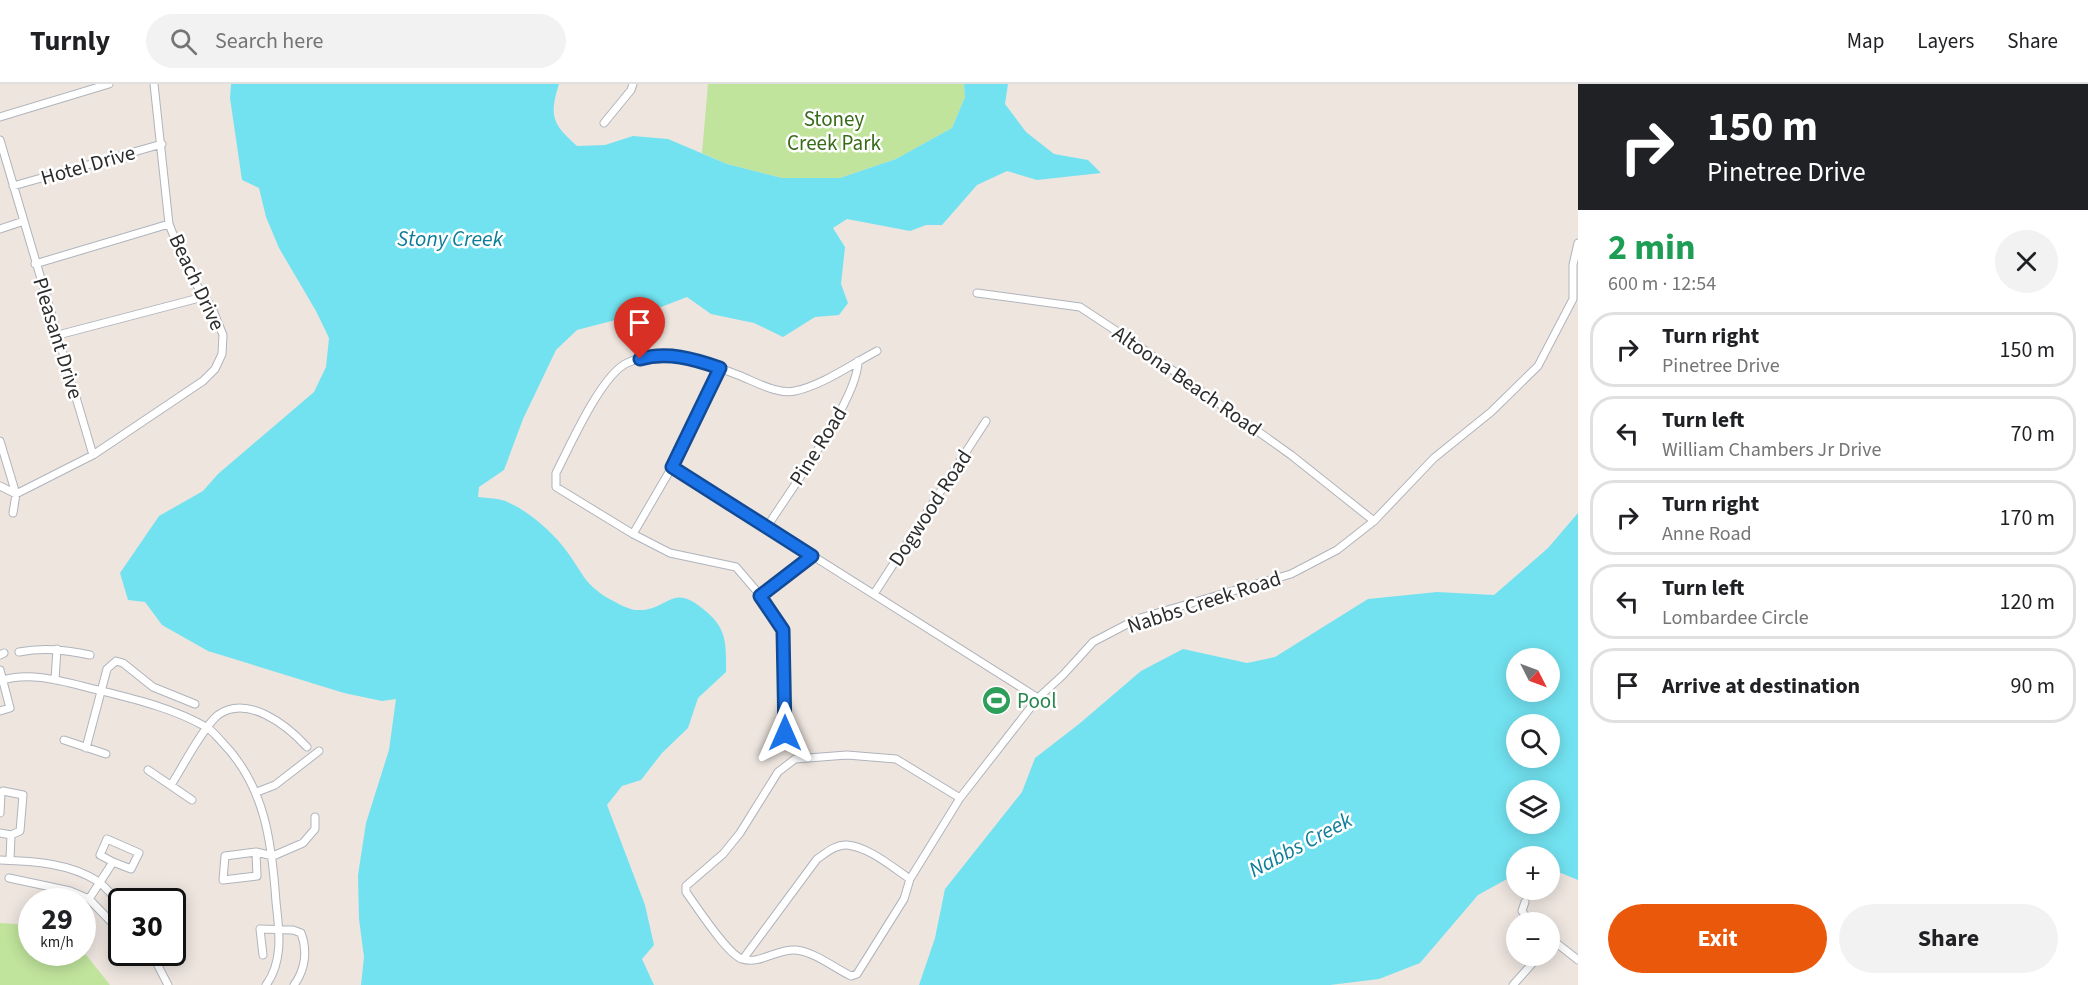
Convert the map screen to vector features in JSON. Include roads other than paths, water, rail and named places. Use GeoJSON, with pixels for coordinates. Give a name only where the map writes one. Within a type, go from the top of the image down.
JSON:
{"type":"FeatureCollection","features":[{"type":"Feature","properties":{"kind":"street"},"geometry":{"type":"LineString","coordinates":[[0,117],[109,84]]}},
{"type":"Feature","properties":{"kind":"street","name":"Beach Drive"},"geometry":{"type":"LineString","coordinates":[[16,494],[93,455],[203,381],[215,369],[222,354],[223,335],[213,308],[203,297],[188,272],[169,224],[154,84]]}},
{"type":"Feature","properties":{"kind":"street"},"geometry":{"type":"LineString","coordinates":[[604,123],[631,90],[633,84]]}},
{"type":"Feature","properties":{"kind":"street","name":"Pleasant Drive"},"geometry":{"type":"LineString","coordinates":[[0,140],[93,455]]}},
{"type":"Feature","properties":{"kind":"street","name":"Hotel Drive"},"geometry":{"type":"LineString","coordinates":[[13,186],[162,144]]}},
{"type":"Feature","properties":{"kind":"street"},"geometry":{"type":"LineString","coordinates":[[0,229],[24,221]]}},
{"type":"Feature","properties":{"kind":"street"},"geometry":{"type":"LineString","coordinates":[[35,264],[169,224]]}},
{"type":"Feature","properties":{"kind":"street","name":"Nabbs Creek Road"},"geometry":{"type":"LineString","coordinates":[[743,959],[764,958],[780,951],[797,950],[810,954],[851,976],[857,974],[904,899],[910,879],[960,798],[1038,698],[1093,642],[1137,619],[1291,574],[1337,550],[1374,521],[1434,458],[1491,412],[1538,366],[1573,298],[1573,265],[1578,243]]}},
{"type":"Feature","properties":{"kind":"street","name":"Altoona Beach Road"},"geometry":{"type":"LineString","coordinates":[[977,293],[1080,307],[1291,455],[1374,521]]}},
{"type":"Feature","properties":{"kind":"street"},"geometry":{"type":"LineString","coordinates":[[58,335],[203,297]]}},
{"type":"Feature","properties":{"kind":"street"},"geometry":{"type":"LineString","coordinates":[[785,733],[783,630],[760,596],[736,567],[670,553],[633,534],[556,487],[556,473],[606,381],[628,363],[652,356],[673,356],[720,368],[773,388],[793,391],[877,351]]}},
{"type":"Feature","properties":{"kind":"street","name":"Pine Road"},"geometry":{"type":"LineString","coordinates":[[767,527],[849,395],[858,370],[858,361]]}},
{"type":"Feature","properties":{"kind":"street"},"geometry":{"type":"LineString","coordinates":[[633,534],[672,467],[720,368]]}},
{"type":"Feature","properties":{"kind":"street","name":"Dogwood Road"},"geometry":{"type":"LineString","coordinates":[[874,594],[986,421]]}},
{"type":"Feature","properties":{"kind":"street"},"geometry":{"type":"LineString","coordinates":[[0,441],[16,494],[13,513]]}},
{"type":"Feature","properties":{"kind":"street"},"geometry":{"type":"LineString","coordinates":[[672,467],[1038,698]]}},
{"type":"Feature","properties":{"kind":"street"},"geometry":{"type":"LineString","coordinates":[[0,486],[16,494]]}},
{"type":"Feature","properties":{"kind":"street"},"geometry":{"type":"LineString","coordinates":[[760,596],[812,556]]}},
{"type":"Feature","properties":{"kind":"street"},"geometry":{"type":"LineString","coordinates":[[19,652],[38,648],[90,655]]}},
{"type":"Feature","properties":{"kind":"street"},"geometry":{"type":"LineString","coordinates":[[55,680],[57,649]]}},
{"type":"Feature","properties":{"kind":"street"},"geometry":{"type":"LineString","coordinates":[[86,748],[107,669],[116,661],[123,663],[153,687],[195,704]]}},
{"type":"Feature","properties":{"kind":"street"},"geometry":{"type":"LineString","coordinates":[[0,670],[10,708],[0,711]]}},
{"type":"Feature","properties":{"kind":"street"},"geometry":{"type":"LineString","coordinates":[[2,680],[31,677],[55,680],[168,710],[208,728],[234,755],[257,792],[273,856],[280,941],[275,968],[266,985]]}},
{"type":"Feature","properties":{"kind":"street"},"geometry":{"type":"LineString","coordinates":[[171,785],[216,716],[232,707],[255,710],[272,717],[307,747]]}},
{"type":"Feature","properties":{"kind":"street"},"geometry":{"type":"LineString","coordinates":[[64,740],[106,754]]}},
{"type":"Feature","properties":{"kind":"street"},"geometry":{"type":"LineString","coordinates":[[257,792],[274,785],[305,765],[319,751]]}},
{"type":"Feature","properties":{"kind":"street"},"geometry":{"type":"LineString","coordinates":[[910,879],[865,851],[846,845],[832,849],[817,859],[743,959],[729,950],[686,892],[686,886],[723,854],[778,772],[795,759],[847,755],[896,759],[960,798]]}},
{"type":"Feature","properties":{"kind":"street"},"geometry":{"type":"LineString","coordinates":[[148,770],[192,800]]}},
{"type":"Feature","properties":{"kind":"street"},"geometry":{"type":"LineString","coordinates":[[0,813],[3,791],[23,795],[21,831],[11,835],[0,833]]}},
{"type":"Feature","properties":{"kind":"street"},"geometry":{"type":"LineString","coordinates":[[256,852],[257,876],[223,880],[225,856],[256,852],[273,856],[303,843],[315,829],[315,817]]}},
{"type":"Feature","properties":{"kind":"street"},"geometry":{"type":"LineString","coordinates":[[10,860],[11,835]]}},
{"type":"Feature","properties":{"kind":"street"},"geometry":{"type":"LineString","coordinates":[[107,839],[139,853],[131,869],[113,862],[100,855],[107,839]]}},
{"type":"Feature","properties":{"kind":"street"},"geometry":{"type":"LineString","coordinates":[[0,860],[39,861],[78,872],[99,883],[108,892]]}},
{"type":"Feature","properties":{"kind":"street"},"geometry":{"type":"LineString","coordinates":[[96,888],[113,862]]}},
{"type":"Feature","properties":{"kind":"street"},"geometry":{"type":"LineString","coordinates":[[9,878],[56,888]]}},
{"type":"Feature","properties":{"kind":"street"},"geometry":{"type":"LineString","coordinates":[[1523,912],[1525,902]]}},
{"type":"Feature","properties":{"kind":"street"},"geometry":{"type":"LineString","coordinates":[[96,906],[108,919]]}},
{"type":"Feature","properties":{"kind":"street"},"geometry":{"type":"LineString","coordinates":[[263,955],[260,929],[279,928],[301,933],[304,942],[302,974],[294,985]]}},
{"type":"Feature","properties":{"kind":"street"},"geometry":{"type":"LineString","coordinates":[[1560,946],[1578,960]]}},
{"type":"Feature","properties":{"kind":"street"},"geometry":{"type":"LineString","coordinates":[[158,966],[168,985]]}},
{"type":"Feature","properties":{"kind":"street"},"geometry":{"type":"LineString","coordinates":[[1513,985],[1530,966]]}},
{"type":"Feature","properties":{"kind":"water","name":"Stony Creek"},"geometry":{"type":"Polygon","coordinates":[[[231,84],[559,84],[554,104],[555,119],[562,132],[577,146],[605,145],[633,136],[668,139],[727,164],[782,178],[840,178],[896,159],[952,128],[965,97],[964,84],[1008,84],[1005,104],[1026,132],[1054,154],[1088,160],[1101,173],[1037,180],[1007,171],[977,185],[942,225],[926,225],[910,231],[847,219],[833,228],[845,247],[841,284],[848,303],[839,315],[815,317],[783,337],[754,323],[711,314],[687,297],[661,307],[644,308],[627,317],[577,330],[556,350],[523,419],[504,470],[479,487],[478,497],[505,501],[523,510],[540,523],[562,545],[588,582],[606,597],[635,610],[647,609],[678,597],[686,598],[709,614],[723,634],[726,648],[726,672],[698,698],[688,728],[662,753],[641,780],[622,786],[607,805],[645,905],[654,945],[642,959],[654,985],[361,985],[364,957],[359,919],[358,875],[366,823],[389,750],[396,699],[382,701],[344,693],[208,651],[162,625],[145,602],[128,600],[120,573],[159,516],[203,491],[218,474],[314,392],[326,367],[329,338],[279,248],[266,217],[259,188],[242,180],[230,98],[231,84]]]}},
{"type":"Feature","properties":{"kind":"water","name":"Nabbs Creek"},"geometry":{"type":"Polygon","coordinates":[[[1578,513],[1578,880],[1560,873],[1560,846],[1506,846],[1506,880],[1478,895],[1420,963],[1379,979],[1330,985],[919,985],[935,938],[945,889],[1022,792],[1035,758],[1141,671],[1183,649],[1247,663],[1275,657],[1368,599],[1437,592],[1494,595],[1548,548],[1578,513]]]}},
{"type":"Feature","properties":{"kind":"place","name":"Pool"},"geometry":{"type":"Point","coordinates":[996,701]}},
{"type":"Feature","properties":{"kind":"park label","name":"Stoney Creek Park"},"geometry":{"type":"Point","coordinates":[834,131]}}]}
